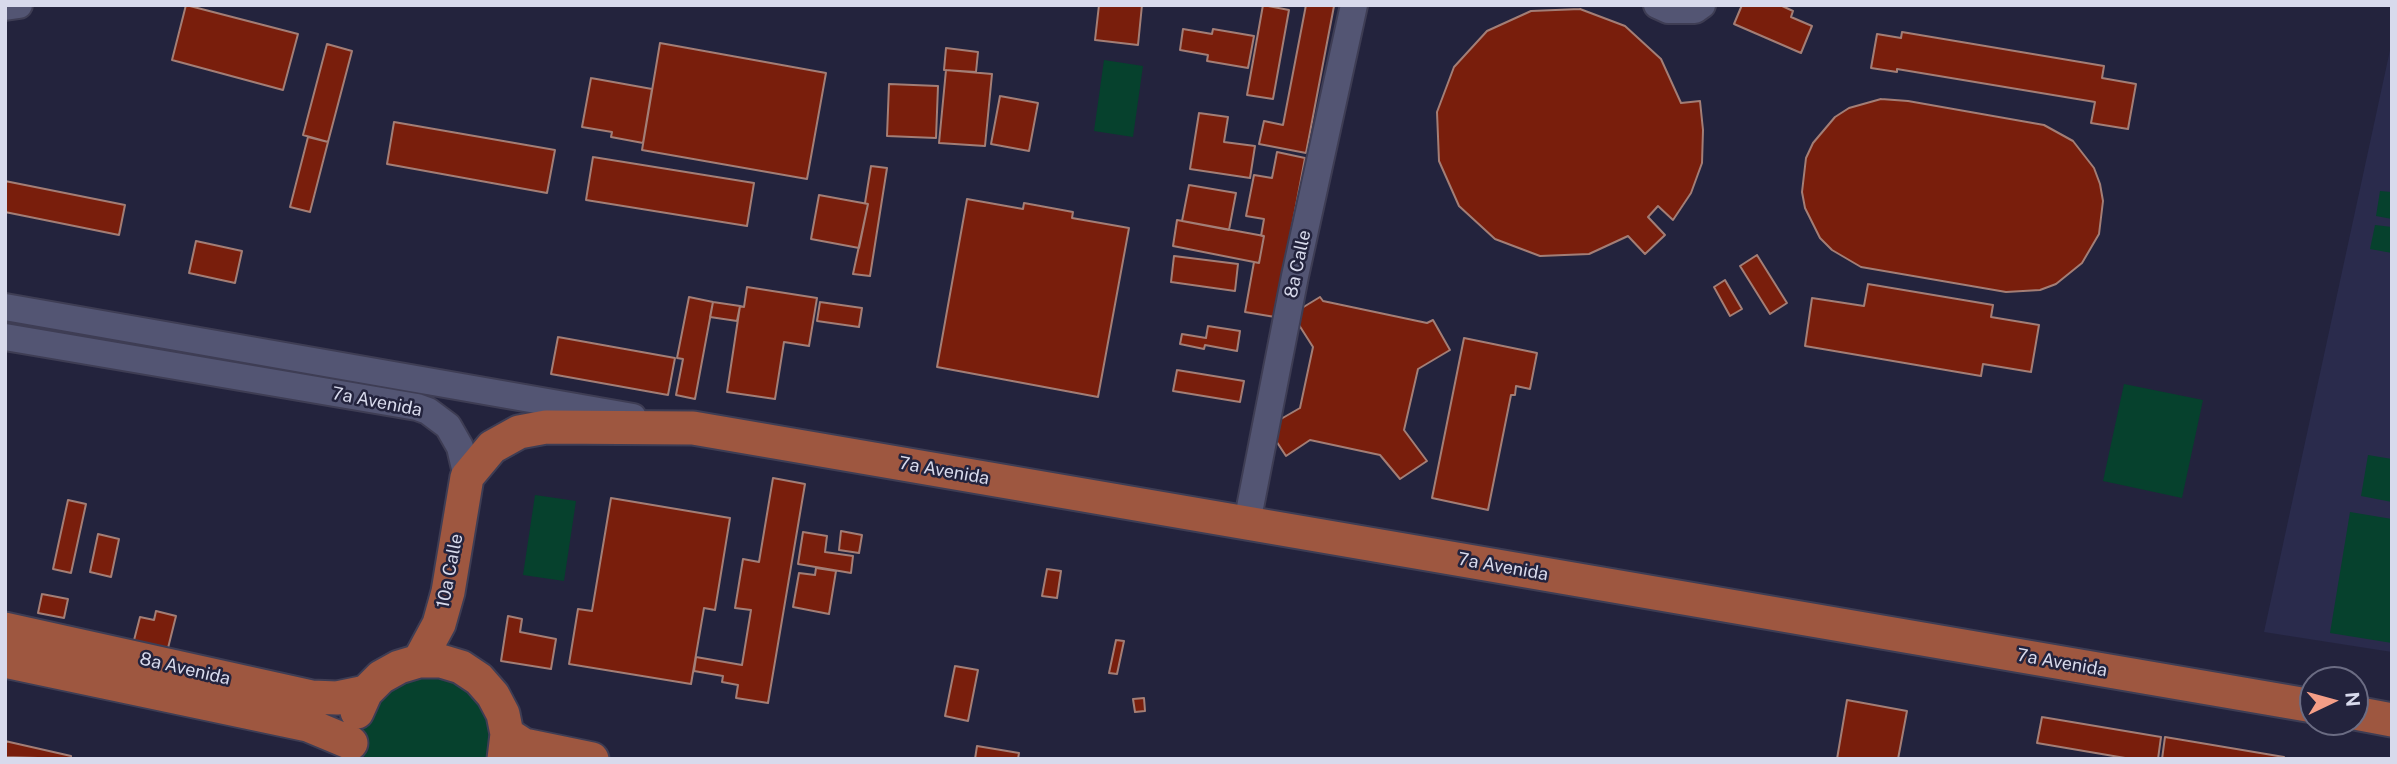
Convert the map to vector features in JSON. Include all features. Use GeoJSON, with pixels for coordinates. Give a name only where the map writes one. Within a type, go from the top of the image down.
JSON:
{"type":"FeatureCollection","features":[{"type":"Feature","properties":{"kind":"main road","name":"7a Avenida"},"geometry":{"type":"LineString","coordinates":[[467,477],[492,447],[510,436],[535,429],[558,426],[693,428],[2299,704]]}},
{"type":"Feature","properties":{"kind":"main road","name":"10a Calle"},"geometry":{"type":"LineString","coordinates":[[419,661],[439,624],[449,592],[467,477]]}},
{"type":"Feature","properties":{"kind":"main road","name":"8a Avenida"},"geometry":{"type":"LineString","coordinates":[[5,629],[312,697],[337,698],[366,692]]}},
{"type":"Feature","properties":{"kind":"main road","name":"8a Avenida"},"geometry":{"type":"LineString","coordinates":[[5,661],[308,725],[353,751]]}},
{"type":"Feature","properties":{"kind":"main road"},"geometry":{"type":"LineString","coordinates":[[353,751],[355,716],[366,692],[381,677],[399,667],[419,661],[441,661],[461,667],[479,679],[493,695],[503,713],[505,747],[524,745],[592,759]]}},
{"type":"Feature","properties":{"kind":"main road"},"geometry":{"type":"LineString","coordinates":[[2369,716],[2392,720]]}},
{"type":"Feature","properties":{"kind":"street"},"geometry":{"type":"LineString","coordinates":[[5,7],[19,5]]}},
{"type":"Feature","properties":{"kind":"street","name":"8a Calle"},"geometry":{"type":"LineString","coordinates":[[1247,523],[1296,275],[1354,5]]}},
{"type":"Feature","properties":{"kind":"street"},"geometry":{"type":"LineString","coordinates":[[1657,5],[1668,10],[1695,10],[1702,5]]}},
{"type":"Feature","properties":{"kind":"street","name":"7a Avenida"},"geometry":{"type":"LineString","coordinates":[[5,307],[693,428]]}},
{"type":"Feature","properties":{"kind":"street","name":"7a Avenida"},"geometry":{"type":"LineString","coordinates":[[5,337],[417,407],[428,411],[448,426],[460,447],[467,477]]}},
{"type":"Feature","properties":{"kind":"shaded area"},"geometry":{"type":"Polygon","coordinates":[[[2392,41],[2392,652],[2264,632],[2392,41]]]}},
{"type":"Feature","properties":{"kind":"green space"},"geometry":{"type":"Polygon","coordinates":[[[1104,60],[1143,66],[1133,137],[1094,131],[1104,60]]]}},
{"type":"Feature","properties":{"kind":"green space"},"geometry":{"type":"Polygon","coordinates":[[[2380,191],[2392,192],[2392,219],[2376,216],[2380,191]]]}},
{"type":"Feature","properties":{"kind":"green space"},"geometry":{"type":"Polygon","coordinates":[[[2375,225],[2392,227],[2392,253],[2370,249],[2375,225]]]}},
{"type":"Feature","properties":{"kind":"green space"},"geometry":{"type":"Polygon","coordinates":[[[2124,384],[2203,400],[2182,498],[2103,481],[2124,384]]]}},
{"type":"Feature","properties":{"kind":"green space"},"geometry":{"type":"Polygon","coordinates":[[[2368,455],[2392,459],[2392,502],[2361,496],[2368,455]]]}},
{"type":"Feature","properties":{"kind":"green space"},"geometry":{"type":"Polygon","coordinates":[[[535,495],[576,501],[564,581],[523,575],[535,495]]]}},
{"type":"Feature","properties":{"kind":"green space"},"geometry":{"type":"Polygon","coordinates":[[[2350,512],[2392,519],[2392,643],[2330,633],[2350,512]]]}},
{"type":"Feature","properties":{"kind":"green space"},"geometry":{"type":"Polygon","coordinates":[[[425,672],[467,686],[482,703],[490,724],[491,745],[488,759],[365,759],[362,727],[383,688],[425,672]]]}},
{"type":"Feature","properties":{"kind":"building"},"geometry":{"type":"Polygon","coordinates":[[[186,5],[298,34],[283,90],[172,60],[186,5]]]}},
{"type":"Feature","properties":{"kind":"building"},"geometry":{"type":"Polygon","coordinates":[[[1099,5],[1142,5],[1138,45],[1095,40],[1099,5]]]}},
{"type":"Feature","properties":{"kind":"building"},"geometry":{"type":"Polygon","coordinates":[[[1263,5],[1289,10],[1273,99],[1247,95],[1263,5]]]}},
{"type":"Feature","properties":{"kind":"building"},"geometry":{"type":"Polygon","coordinates":[[[1306,5],[1334,6],[1306,153],[1259,144],[1264,121],[1283,125],[1306,5]]]}},
{"type":"Feature","properties":{"kind":"building"},"geometry":{"type":"Polygon","coordinates":[[[1742,5],[1780,5],[1793,11],[1791,17],[1812,26],[1801,53],[1734,24],[1742,5]]]}},
{"type":"Feature","properties":{"kind":"building"},"geometry":{"type":"Polygon","coordinates":[[[1580,9],[1625,26],[1661,59],[1681,103],[1700,101],[1702,163],[1691,193],[1673,220],[1658,206],[1648,217],[1665,235],[1645,254],[1628,236],[1589,254],[1540,256],[1495,239],[1459,206],[1439,161],[1437,112],[1454,67],[1487,31],[1531,11],[1580,9]]]}},
{"type":"Feature","properties":{"kind":"building"},"geometry":{"type":"Polygon","coordinates":[[[1183,29],[1212,34],[1213,29],[1254,36],[1248,68],[1207,61],[1208,55],[1180,50],[1183,29]]]}},
{"type":"Feature","properties":{"kind":"building"},"geometry":{"type":"Polygon","coordinates":[[[1902,32],[2104,66],[2102,78],[2136,84],[2128,129],[2091,123],[2095,102],[1897,69],[1897,72],[1871,68],[1877,34],[1901,38],[1902,32]]]}},
{"type":"Feature","properties":{"kind":"building"},"geometry":{"type":"Polygon","coordinates":[[[660,43],[826,73],[807,179],[642,150],[660,43]]]}},
{"type":"Feature","properties":{"kind":"building"},"geometry":{"type":"Polygon","coordinates":[[[327,44],[352,51],[328,142],[303,135],[327,44]]]}},
{"type":"Feature","properties":{"kind":"building"},"geometry":{"type":"Polygon","coordinates":[[[946,48],[978,52],[976,72],[944,70],[946,48]]]}},
{"type":"Feature","properties":{"kind":"building"},"geometry":{"type":"Polygon","coordinates":[[[946,70],[992,74],[985,146],[939,143],[946,70]]]}},
{"type":"Feature","properties":{"kind":"building"},"geometry":{"type":"Polygon","coordinates":[[[591,78],[652,89],[643,143],[611,137],[612,132],[582,127],[591,78]]]}},
{"type":"Feature","properties":{"kind":"building"},"geometry":{"type":"Polygon","coordinates":[[[889,84],[938,86],[936,138],[887,136],[889,84]]]}},
{"type":"Feature","properties":{"kind":"building"},"geometry":{"type":"Polygon","coordinates":[[[1000,96],[1038,103],[1029,151],[991,144],[1000,96]]]}},
{"type":"Feature","properties":{"kind":"building"},"geometry":{"type":"Polygon","coordinates":[[[1881,99],[1908,101],[2044,125],[2073,141],[2094,168],[2103,201],[2099,234],[2082,263],[2056,284],[2040,290],[2006,292],[1861,267],[1832,250],[1820,238],[1805,208],[1802,192],[1806,158],[1813,143],[1835,117],[1849,108],[1881,99]]]}},
{"type":"Feature","properties":{"kind":"building"},"geometry":{"type":"Polygon","coordinates":[[[1199,113],[1228,117],[1224,142],[1255,146],[1250,178],[1190,169],[1199,113]]]}},
{"type":"Feature","properties":{"kind":"building"},"geometry":{"type":"Polygon","coordinates":[[[394,122],[555,150],[547,193],[387,164],[394,122]]]}},
{"type":"Feature","properties":{"kind":"building"},"geometry":{"type":"Polygon","coordinates":[[[308,137],[328,142],[310,212],[290,207],[308,137]]]}},
{"type":"Feature","properties":{"kind":"building"},"geometry":{"type":"Polygon","coordinates":[[[1277,152],[1305,158],[1275,317],[1245,312],[1254,262],[1259,263],[1264,236],[1261,236],[1264,219],[1246,216],[1254,175],[1272,178],[1277,152]]]}},
{"type":"Feature","properties":{"kind":"building"},"geometry":{"type":"Polygon","coordinates":[[[593,157],[754,183],[747,226],[586,200],[593,157]]]}},
{"type":"Feature","properties":{"kind":"building"},"geometry":{"type":"Polygon","coordinates":[[[871,166],[887,168],[870,276],[853,274],[868,204],[865,203],[871,166]]]}},
{"type":"Feature","properties":{"kind":"building"},"geometry":{"type":"Polygon","coordinates":[[[5,181],[125,205],[119,235],[5,212],[5,181]]]}},
{"type":"Feature","properties":{"kind":"building"},"geometry":{"type":"Polygon","coordinates":[[[1189,185],[1236,193],[1229,230],[1182,221],[1189,185]]]}},
{"type":"Feature","properties":{"kind":"building"},"geometry":{"type":"Polygon","coordinates":[[[819,195],[868,204],[859,248],[811,239],[819,195]]]}},
{"type":"Feature","properties":{"kind":"building"},"geometry":{"type":"Polygon","coordinates":[[[967,199],[1023,209],[1024,203],[1073,212],[1072,218],[1129,228],[1098,397],[937,367],[967,199]]]}},
{"type":"Feature","properties":{"kind":"building"},"geometry":{"type":"Polygon","coordinates":[[[1177,220],[1264,236],[1259,263],[1173,246],[1177,220]]]}},
{"type":"Feature","properties":{"kind":"building"},"geometry":{"type":"Polygon","coordinates":[[[196,241],[242,251],[235,283],[189,273],[196,241]]]}},
{"type":"Feature","properties":{"kind":"building"},"geometry":{"type":"Polygon","coordinates":[[[1757,255],[1787,303],[1770,314],[1740,266],[1757,255]]]}},
{"type":"Feature","properties":{"kind":"building"},"geometry":{"type":"Polygon","coordinates":[[[1174,256],[1238,264],[1235,291],[1171,282],[1174,256]]]}},
{"type":"Feature","properties":{"kind":"building"},"geometry":{"type":"Polygon","coordinates":[[[1725,280],[1742,309],[1730,316],[1714,287],[1725,280]]]}},
{"type":"Feature","properties":{"kind":"building"},"geometry":{"type":"Polygon","coordinates":[[[1868,284],[1993,305],[1991,317],[2039,325],[2031,372],[1983,364],[1981,376],[1805,346],[1812,298],[1864,306],[1868,284]]]}},
{"type":"Feature","properties":{"kind":"building"},"geometry":{"type":"Polygon","coordinates":[[[747,287],[817,298],[809,346],[784,342],[775,399],[727,392],[740,306],[744,307],[747,287]]]}},
{"type":"Feature","properties":{"kind":"building"},"geometry":{"type":"Polygon","coordinates":[[[689,297],[713,302],[695,399],[676,395],[683,359],[677,358],[689,297]]]}},
{"type":"Feature","properties":{"kind":"building"},"geometry":{"type":"Polygon","coordinates":[[[1320,297],[1323,301],[1427,323],[1433,320],[1450,350],[1418,369],[1404,430],[1427,461],[1400,479],[1380,455],[1310,440],[1286,456],[1267,427],[1300,408],[1313,347],[1292,314],[1320,297]]]}},
{"type":"Feature","properties":{"kind":"building"},"geometry":{"type":"Polygon","coordinates":[[[713,302],[740,306],[737,321],[710,317],[713,302]]]}},
{"type":"Feature","properties":{"kind":"building"},"geometry":{"type":"Polygon","coordinates":[[[820,302],[862,308],[859,327],[817,321],[820,302]]]}},
{"type":"Feature","properties":{"kind":"building"},"geometry":{"type":"Polygon","coordinates":[[[1208,326],[1240,331],[1237,351],[1180,344],[1182,334],[1206,338],[1208,326]]]}},
{"type":"Feature","properties":{"kind":"building"},"geometry":{"type":"Polygon","coordinates":[[[558,337],[675,358],[668,395],[551,374],[558,337]]]}},
{"type":"Feature","properties":{"kind":"building"},"geometry":{"type":"Polygon","coordinates":[[[1464,338],[1537,353],[1530,389],[1516,386],[1515,395],[1511,395],[1488,510],[1432,498],[1464,338]]]}},
{"type":"Feature","properties":{"kind":"building"},"geometry":{"type":"Polygon","coordinates":[[[1177,370],[1244,381],[1240,402],[1173,391],[1177,370]]]}},
{"type":"Feature","properties":{"kind":"building"},"geometry":{"type":"Polygon","coordinates":[[[773,478],[805,484],[768,703],[736,698],[738,685],[722,682],[723,676],[694,671],[696,657],[742,665],[751,610],[735,608],[743,559],[759,562],[773,478]]]}},
{"type":"Feature","properties":{"kind":"building"},"geometry":{"type":"Polygon","coordinates":[[[611,498],[730,518],[715,610],[704,608],[691,684],[569,664],[578,609],[592,611],[611,498]]]}},
{"type":"Feature","properties":{"kind":"building"},"geometry":{"type":"Polygon","coordinates":[[[68,500],[86,504],[71,573],[53,569],[68,500]]]}},
{"type":"Feature","properties":{"kind":"building"},"geometry":{"type":"Polygon","coordinates":[[[841,531],[862,535],[859,553],[839,550],[841,531]]]}},
{"type":"Feature","properties":{"kind":"building"},"geometry":{"type":"Polygon","coordinates":[[[803,532],[827,536],[825,552],[853,556],[851,573],[798,564],[803,532]]]}},
{"type":"Feature","properties":{"kind":"building"},"geometry":{"type":"Polygon","coordinates":[[[98,534],[119,539],[111,577],[90,572],[98,534]]]}},
{"type":"Feature","properties":{"kind":"building"},"geometry":{"type":"Polygon","coordinates":[[[816,568],[836,571],[829,614],[793,607],[799,573],[815,575],[816,568]]]}},
{"type":"Feature","properties":{"kind":"building"},"geometry":{"type":"Polygon","coordinates":[[[1047,569],[1061,571],[1057,598],[1042,596],[1047,569]]]}},
{"type":"Feature","properties":{"kind":"building"},"geometry":{"type":"Polygon","coordinates":[[[42,594],[68,599],[64,618],[38,613],[42,594]]]}},
{"type":"Feature","properties":{"kind":"building"},"geometry":{"type":"Polygon","coordinates":[[[156,611],[176,616],[167,652],[133,644],[140,617],[154,620],[156,611]]]}},
{"type":"Feature","properties":{"kind":"building"},"geometry":{"type":"Polygon","coordinates":[[[508,616],[522,619],[520,632],[556,639],[551,669],[501,661],[508,616]]]}},
{"type":"Feature","properties":{"kind":"building"},"geometry":{"type":"Polygon","coordinates":[[[1116,640],[1124,641],[1117,674],[1109,673],[1116,640]]]}},
{"type":"Feature","properties":{"kind":"building"},"geometry":{"type":"Polygon","coordinates":[[[955,666],[978,670],[968,721],[945,716],[955,666]]]}},
{"type":"Feature","properties":{"kind":"building"},"geometry":{"type":"Polygon","coordinates":[[[1144,698],[1145,711],[1135,712],[1133,699],[1144,698]]]}},
{"type":"Feature","properties":{"kind":"building"},"geometry":{"type":"Polygon","coordinates":[[[1847,700],[1907,711],[1898,759],[1837,759],[1847,700]]]}},
{"type":"Feature","properties":{"kind":"building"},"geometry":{"type":"Polygon","coordinates":[[[2042,717],[2161,737],[2158,759],[2131,759],[2037,743],[2042,717]]]}},
{"type":"Feature","properties":{"kind":"building"},"geometry":{"type":"Polygon","coordinates":[[[2165,737],[2284,757],[2284,759],[2162,759],[2165,737]]]}},
{"type":"Feature","properties":{"kind":"building"},"geometry":{"type":"Polygon","coordinates":[[[5,741],[71,756],[71,759],[5,757],[5,741]]]}},
{"type":"Feature","properties":{"kind":"building"},"geometry":{"type":"Polygon","coordinates":[[[977,746],[1019,753],[1018,759],[975,759],[977,746]]]}}]}
